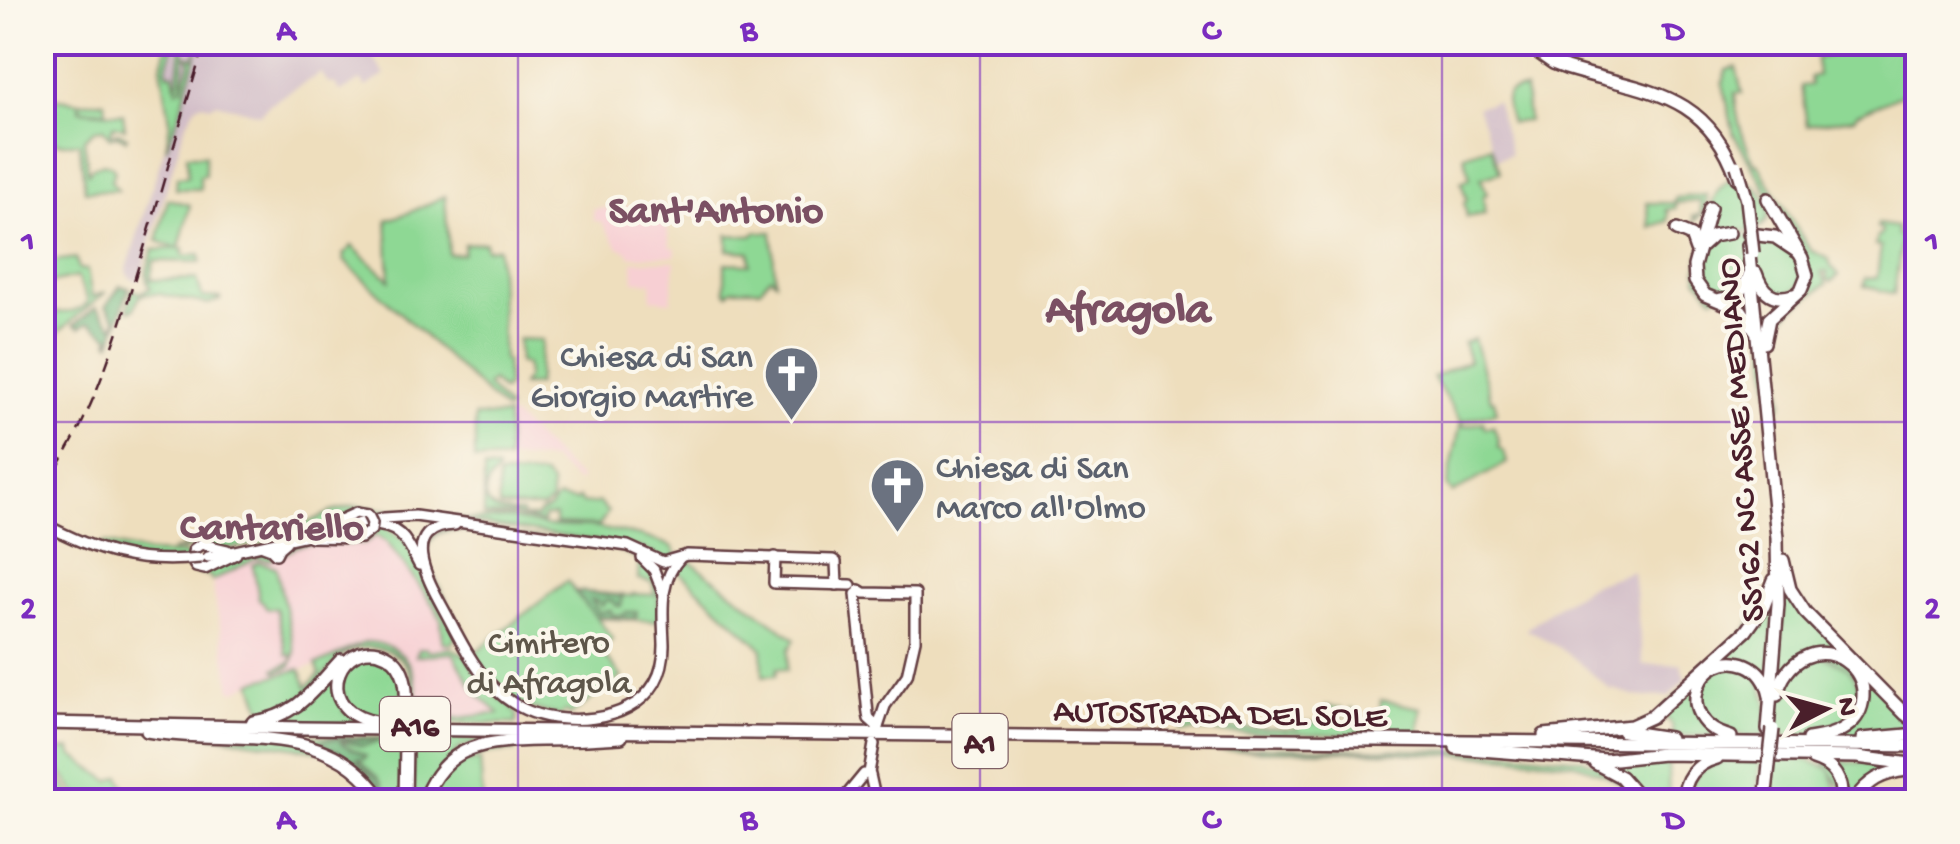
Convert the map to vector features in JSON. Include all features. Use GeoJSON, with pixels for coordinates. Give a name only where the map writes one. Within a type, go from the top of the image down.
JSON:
{"type":"FeatureCollection","features":[{"type":"Feature","properties":{"kind":"highway","name":"SS162 NC ASSE MEDIANO"},"geometry":{"type":"LineString","coordinates":[[1524,42],[1566,68],[1655,92],[1680,103],[1712,131],[1733,167],[1743,200],[1751,253]]}},
{"type":"Feature","properties":{"kind":"highway","name":"SS162 NC ASSE MEDIANO"},"geometry":{"type":"LineString","coordinates":[[1533,42],[1560,58],[1676,95],[1697,110],[1723,140],[1743,183],[1763,352],[1779,554],[1765,799]]}},
{"type":"Feature","properties":{"kind":"highway"},"geometry":{"type":"LineString","coordinates":[[1763,352],[1769,319],[1797,294],[1807,275],[1802,258],[1768,199]]}},
{"type":"Feature","properties":{"kind":"highway"},"geometry":{"type":"LineString","coordinates":[[1710,208],[1694,266],[1695,281],[1705,294],[1741,310],[1757,333]]}},
{"type":"Feature","properties":{"kind":"highway"},"geometry":{"type":"LineString","coordinates":[[1677,230],[1691,236],[1697,254]]}},
{"type":"Feature","properties":{"kind":"highway"},"geometry":{"type":"LineString","coordinates":[[1697,254],[1710,238],[1729,233]]}},
{"type":"Feature","properties":{"kind":"highway"},"geometry":{"type":"LineString","coordinates":[[1748,234],[1781,240],[1802,258]]}},
{"type":"Feature","properties":{"kind":"highway","name":"SS162 NC ASSE MEDIANO"},"geometry":{"type":"LineString","coordinates":[[1753,269],[1779,554]]}},
{"type":"Feature","properties":{"kind":"highway"},"geometry":{"type":"LineString","coordinates":[[1753,269],[1761,287],[1770,295],[1780,298],[1797,294]]}},
{"type":"Feature","properties":{"kind":"highway"},"geometry":{"type":"LineString","coordinates":[[1717,300],[1731,298],[1743,290],[1753,269]]}},
{"type":"Feature","properties":{"kind":"highway"},"geometry":{"type":"LineString","coordinates":[[1779,554],[1790,590],[1805,612],[1918,724]]}},
{"type":"Feature","properties":{"kind":"highway"},"geometry":{"type":"LineString","coordinates":[[1454,740],[1530,737],[1630,726],[1650,717],[1756,620],[1768,599],[1779,554]]}},
{"type":"Feature","properties":{"kind":"highway","name":"A16"},"geometry":{"type":"LineString","coordinates":[[143,728],[276,717],[298,706],[344,658],[369,649],[388,653],[402,666],[408,684],[408,719]]}},
{"type":"Feature","properties":{"kind":"highway","name":"A16"},"geometry":{"type":"LineString","coordinates":[[408,719],[406,684],[396,662],[369,651],[349,660],[336,681],[338,696],[346,710],[368,721],[654,730]]}},
{"type":"Feature","properties":{"kind":"highway"},"geometry":{"type":"LineString","coordinates":[[1772,714],[1782,680],[1796,662],[1824,654],[1847,662],[1862,686],[1860,713],[1842,730],[1808,738]]}},
{"type":"Feature","properties":{"kind":"highway"},"geometry":{"type":"LineString","coordinates":[[1731,738],[1716,733],[1698,714],[1699,684],[1712,668],[1732,662],[1752,667],[1770,692],[1772,714]]}},
{"type":"Feature","properties":{"kind":"highway"},"geometry":{"type":"LineString","coordinates":[[407,802],[408,719]]}},
{"type":"Feature","properties":{"kind":"highway","name":"AUTOSTRADA DEL SOLE"},"geometry":{"type":"LineString","coordinates":[[42,726],[627,737],[1918,749]]}},
{"type":"Feature","properties":{"kind":"highway"},"geometry":{"type":"LineString","coordinates":[[143,728],[180,736],[271,738],[313,746],[348,764],[383,802]]}},
{"type":"Feature","properties":{"kind":"highway","name":"AUTOSTRADA DEL SOLE"},"geometry":{"type":"LineString","coordinates":[[143,728],[654,730],[1918,749]]}},
{"type":"Feature","properties":{"kind":"highway"},"geometry":{"type":"LineString","coordinates":[[1593,730],[1676,738],[1852,740],[1918,734]]}},
{"type":"Feature","properties":{"kind":"highway"},"geometry":{"type":"LineString","coordinates":[[423,802],[444,767],[477,745],[505,740],[627,737]]}},
{"type":"Feature","properties":{"kind":"highway"},"geometry":{"type":"LineString","coordinates":[[1426,746],[1606,760],[1663,754],[1857,757],[1918,766]]}},
{"type":"Feature","properties":{"kind":"highway"},"geometry":{"type":"LineString","coordinates":[[1684,802],[1686,784],[1694,770],[1707,761],[1731,756]]}},
{"type":"Feature","properties":{"kind":"highway"},"geometry":{"type":"LineString","coordinates":[[1799,756],[1832,768],[1840,785],[1840,802]]}},
{"type":"Feature","properties":{"kind":"highway"},"geometry":{"type":"LineString","coordinates":[[1582,759],[1610,770],[1642,802]]}},
{"type":"Feature","properties":{"kind":"highway"},"geometry":{"type":"LineString","coordinates":[[1854,802],[1866,785],[1879,776],[1918,766]]}},
{"type":"Feature","properties":{"kind":"main road"},"geometry":{"type":"LineString","coordinates":[[363,513],[372,523],[371,530],[362,538],[310,535],[354,514],[363,513]]}},
{"type":"Feature","properties":{"kind":"main road"},"geometry":{"type":"LineString","coordinates":[[42,523],[84,544],[130,558],[171,561],[204,558],[400,516],[426,516],[618,544],[659,562],[685,555],[775,558],[834,560],[849,588],[868,714],[877,728],[885,706],[907,674],[915,640],[916,594],[864,593],[849,588],[774,584],[775,558]]}},
{"type":"Feature","properties":{"kind":"main road"},"geometry":{"type":"LineString","coordinates":[[237,551],[202,544],[194,549],[191,558],[205,570],[237,551],[368,525],[390,528],[405,539],[483,679],[506,700],[550,717],[601,718],[632,706],[646,692],[657,676],[663,652],[660,582],[651,565],[618,544]]}},
{"type":"Feature","properties":{"kind":"main road"},"geometry":{"type":"LineString","coordinates":[[436,594],[420,554],[430,532],[454,525],[504,529]]}},
{"type":"Feature","properties":{"kind":"main road"},"geometry":{"type":"LineString","coordinates":[[663,598],[669,574],[685,555]]}},
{"type":"Feature","properties":{"kind":"main road"},"geometry":{"type":"LineString","coordinates":[[841,802],[866,775],[874,744]]}},
{"type":"Feature","properties":{"kind":"main road"},"geometry":{"type":"LineString","coordinates":[[866,775],[876,802]]}},
{"type":"Feature","properties":{"kind":"shaded area"},"geometry":{"type":"Polygon","coordinates":[[[168,43],[378,43],[382,49],[372,56],[385,75],[366,87],[361,80],[341,92],[321,73],[269,104],[260,114],[217,103],[197,105],[185,126],[139,281],[126,272],[167,140],[169,121],[161,70],[168,43]]]}},
{"type":"Feature","properties":{"kind":"shaded area"},"geometry":{"type":"Polygon","coordinates":[[[1496,101],[1511,154],[1497,159],[1477,107],[1496,101]]]}},
{"type":"Feature","properties":{"kind":"shaded area"},"geometry":{"type":"Polygon","coordinates":[[[664,204],[670,247],[676,248],[675,256],[629,256],[601,221],[594,221],[593,209],[664,204]]]}},
{"type":"Feature","properties":{"kind":"shaded area"},"geometry":{"type":"Polygon","coordinates":[[[633,261],[675,261],[671,301],[651,299],[652,282],[634,281],[633,261]]]}},
{"type":"Feature","properties":{"kind":"shaded area"},"geometry":{"type":"Polygon","coordinates":[[[507,416],[513,416],[581,480],[577,482],[552,460],[507,459],[507,416]]]}},
{"type":"Feature","properties":{"kind":"shaded area"},"geometry":{"type":"Polygon","coordinates":[[[378,532],[396,546],[439,610],[451,648],[501,714],[459,718],[417,715],[414,671],[409,662],[389,647],[358,645],[336,660],[231,690],[212,581],[257,557],[292,546],[364,542],[378,532]]]}},
{"type":"Feature","properties":{"kind":"shaded area"},"geometry":{"type":"Polygon","coordinates":[[[1633,571],[1643,665],[1681,664],[1686,679],[1669,696],[1633,696],[1612,691],[1574,658],[1525,630],[1591,585],[1633,571]]]}},
{"type":"Feature","properties":{"kind":"green space"},"geometry":{"type":"Polygon","coordinates":[[[168,43],[171,48],[175,43],[166,68],[168,74],[174,73],[177,91],[181,43],[185,43],[182,90],[190,61],[187,56],[194,58],[200,43],[166,149],[170,121],[161,67],[168,43]]]}},
{"type":"Feature","properties":{"kind":"green space"},"geometry":{"type":"Polygon","coordinates":[[[1847,43],[1917,43],[1917,88],[1854,118],[1807,125],[1801,86],[1811,85],[1810,77],[1818,75],[1816,58],[1848,51],[1847,43]]]}},
{"type":"Feature","properties":{"kind":"green space"},"geometry":{"type":"Polygon","coordinates":[[[1736,67],[1742,93],[1735,93],[1737,112],[1755,164],[1758,163],[1810,250],[1829,259],[1839,275],[1831,282],[1827,271],[1821,272],[1827,284],[1792,309],[1776,330],[1783,402],[1772,414],[1766,347],[1769,324],[1801,293],[1803,253],[1734,135],[1723,84],[1727,70],[1736,67]]]}},
{"type":"Feature","properties":{"kind":"green space"},"geometry":{"type":"Polygon","coordinates":[[[1525,89],[1528,121],[1511,123],[1507,95],[1525,89]]]}},
{"type":"Feature","properties":{"kind":"green space"},"geometry":{"type":"Polygon","coordinates":[[[53,98],[105,101],[106,111],[83,110],[80,105],[80,110],[123,114],[125,128],[113,126],[110,133],[117,132],[126,139],[116,135],[110,138],[103,128],[84,139],[88,173],[104,163],[112,166],[115,171],[111,181],[118,190],[85,191],[79,143],[56,143],[43,132],[43,109],[52,108],[53,98]]]}},
{"type":"Feature","properties":{"kind":"green space"},"geometry":{"type":"Polygon","coordinates":[[[1491,146],[1500,172],[1481,178],[1487,194],[1483,196],[1485,214],[1467,217],[1461,182],[1470,178],[1464,155],[1491,146]]]}},
{"type":"Feature","properties":{"kind":"green space"},"geometry":{"type":"Polygon","coordinates":[[[187,155],[205,155],[200,189],[176,189],[177,177],[188,176],[187,155]]]}},
{"type":"Feature","properties":{"kind":"green space"},"geometry":{"type":"Polygon","coordinates":[[[1734,179],[1756,187],[1768,205],[1765,222],[1757,228],[1732,230],[1714,222],[1715,196],[1734,179]]]}},
{"type":"Feature","properties":{"kind":"green space"},"geometry":{"type":"Polygon","coordinates":[[[1707,195],[1705,211],[1692,224],[1696,219],[1693,216],[1701,214],[1700,201],[1676,203],[1676,208],[1666,210],[1668,221],[1650,227],[1647,203],[1673,203],[1675,198],[1707,195]]]}},
{"type":"Feature","properties":{"kind":"green space"},"geometry":{"type":"Polygon","coordinates":[[[445,196],[449,254],[463,254],[464,244],[485,242],[486,249],[498,248],[507,385],[503,391],[492,381],[487,385],[508,409],[505,411],[343,260],[352,246],[390,280],[387,220],[445,196]]]}},
{"type":"Feature","properties":{"kind":"green space"},"geometry":{"type":"Polygon","coordinates":[[[168,199],[190,205],[179,248],[184,249],[185,256],[200,254],[201,262],[154,261],[150,280],[197,279],[202,297],[220,300],[207,304],[144,294],[130,310],[133,289],[139,293],[151,288],[146,275],[153,250],[178,248],[157,241],[168,199]]]}},
{"type":"Feature","properties":{"kind":"green space"},"geometry":{"type":"Polygon","coordinates":[[[1878,224],[1897,227],[1897,235],[1902,236],[1894,294],[1864,286],[1865,279],[1877,278],[1881,247],[1875,246],[1882,230],[1877,228],[1878,224]]]}},
{"type":"Feature","properties":{"kind":"green space"},"geometry":{"type":"Polygon","coordinates":[[[756,232],[772,232],[775,281],[770,277],[760,289],[732,289],[728,294],[725,263],[750,264],[750,252],[728,250],[728,235],[752,236],[756,232]]]}},
{"type":"Feature","properties":{"kind":"green space"},"geometry":{"type":"Polygon","coordinates":[[[1724,235],[1766,237],[1783,243],[1804,266],[1802,285],[1783,297],[1761,284],[1756,255],[1742,288],[1713,297],[1697,278],[1700,252],[1724,235]]]}},
{"type":"Feature","properties":{"kind":"green space"},"geometry":{"type":"Polygon","coordinates":[[[76,258],[79,269],[87,270],[92,297],[106,292],[43,345],[43,326],[57,312],[76,311],[87,299],[77,277],[43,289],[43,262],[76,258]]]}},
{"type":"Feature","properties":{"kind":"green space"},"geometry":{"type":"Polygon","coordinates":[[[120,286],[129,288],[111,343],[110,337],[91,324],[80,328],[74,325],[96,307],[114,327],[116,319],[106,306],[120,286]]]}},
{"type":"Feature","properties":{"kind":"green space"},"geometry":{"type":"Polygon","coordinates":[[[518,339],[542,340],[537,385],[522,385],[527,377],[526,364],[519,363],[518,339]]]}},
{"type":"Feature","properties":{"kind":"green space"},"geometry":{"type":"Polygon","coordinates":[[[1474,339],[1497,412],[1462,421],[1461,427],[1483,422],[1485,428],[1493,426],[1507,463],[1453,493],[1447,487],[1461,422],[1433,377],[1469,361],[1463,343],[1474,339]]]}},
{"type":"Feature","properties":{"kind":"green space"},"geometry":{"type":"Polygon","coordinates":[[[475,416],[507,416],[507,460],[475,460],[475,416]]]}},
{"type":"Feature","properties":{"kind":"green space"},"geometry":{"type":"Polygon","coordinates":[[[484,469],[497,470],[485,496],[490,506],[498,510],[538,517],[557,498],[579,498],[582,503],[598,502],[608,512],[599,526],[555,524],[555,516],[544,516],[543,523],[513,515],[484,516],[484,469]]]}},
{"type":"Feature","properties":{"kind":"green space"},"geometry":{"type":"Polygon","coordinates":[[[544,476],[551,484],[551,502],[543,508],[499,507],[498,477],[544,476]]]}},
{"type":"Feature","properties":{"kind":"green space"},"geometry":{"type":"Polygon","coordinates":[[[355,506],[468,520],[511,518],[546,526],[593,527],[672,546],[677,555],[666,560],[641,548],[412,514],[324,530],[367,513],[311,533],[235,548],[171,551],[216,536],[246,538],[270,530],[297,528],[355,506]]]}},
{"type":"Feature","properties":{"kind":"green space"},"geometry":{"type":"Polygon","coordinates":[[[384,527],[404,540],[455,634],[451,644],[443,642],[436,609],[387,542],[376,535],[364,544],[309,544],[281,555],[281,549],[301,542],[365,540],[374,532],[326,536],[384,527]]]}},
{"type":"Feature","properties":{"kind":"green space","name":"Cimitero di Afragola"},"geometry":{"type":"Polygon","coordinates":[[[447,527],[625,549],[651,570],[659,589],[658,621],[597,618],[613,639],[600,650],[622,677],[570,715],[566,711],[560,716],[527,707],[512,699],[480,669],[423,565],[423,545],[429,536],[447,527]],[[451,530],[431,540],[427,563],[474,653],[567,581],[575,591],[655,595],[652,582],[638,579],[639,561],[619,550],[451,530]]]}},
{"type":"Feature","properties":{"kind":"green space"},"geometry":{"type":"Polygon","coordinates":[[[104,543],[149,553],[184,554],[196,568],[262,549],[274,558],[257,558],[212,581],[209,575],[194,572],[189,566],[163,567],[98,548],[104,543]]]}},
{"type":"Feature","properties":{"kind":"green space"},"geometry":{"type":"Polygon","coordinates":[[[686,558],[795,639],[789,649],[787,670],[777,668],[776,675],[763,676],[762,648],[676,569],[686,558]]]}},
{"type":"Feature","properties":{"kind":"green space"},"geometry":{"type":"Polygon","coordinates":[[[259,562],[276,567],[295,653],[291,666],[277,672],[275,669],[292,662],[292,655],[287,655],[276,608],[267,609],[259,599],[253,565],[259,562]]]}},
{"type":"Feature","properties":{"kind":"green space"},"geometry":{"type":"Polygon","coordinates":[[[1784,578],[1792,596],[1917,727],[1917,732],[1831,737],[1859,716],[1860,676],[1823,653],[1780,679],[1784,578]]]}},
{"type":"Feature","properties":{"kind":"green space"},"geometry":{"type":"Polygon","coordinates":[[[1775,582],[1770,687],[1760,671],[1719,663],[1694,696],[1716,736],[1673,736],[1672,725],[1661,711],[1745,632],[1775,582]]]}},
{"type":"Feature","properties":{"kind":"green space"},"geometry":{"type":"Polygon","coordinates":[[[574,591],[623,596],[621,606],[607,600],[602,606],[592,600],[599,613],[637,612],[635,619],[596,617],[574,591]]]}},
{"type":"Feature","properties":{"kind":"green space"},"geometry":{"type":"Polygon","coordinates":[[[369,642],[396,650],[404,657],[414,677],[419,715],[459,718],[499,713],[476,693],[453,653],[416,656],[419,649],[451,648],[465,655],[481,681],[511,706],[517,715],[516,724],[412,722],[412,685],[406,665],[399,657],[375,648],[345,654],[293,705],[265,716],[226,721],[226,715],[263,713],[252,682],[300,669],[307,687],[320,674],[316,664],[369,642]]]}},
{"type":"Feature","properties":{"kind":"green space"},"geometry":{"type":"Polygon","coordinates":[[[373,655],[392,662],[402,682],[403,722],[383,721],[350,709],[340,687],[350,665],[373,655]]]}},
{"type":"Feature","properties":{"kind":"green space"},"geometry":{"type":"Polygon","coordinates":[[[1821,656],[1850,670],[1856,679],[1855,708],[1835,730],[1776,735],[1780,695],[1794,666],[1821,656]]]}},
{"type":"Feature","properties":{"kind":"green space"},"geometry":{"type":"Polygon","coordinates":[[[1725,664],[1758,674],[1768,703],[1765,736],[1724,732],[1701,715],[1698,704],[1702,680],[1725,664]]]}},
{"type":"Feature","properties":{"kind":"green space"},"geometry":{"type":"Polygon","coordinates":[[[338,671],[344,712],[393,726],[266,722],[338,671]]]}},
{"type":"Feature","properties":{"kind":"green space"},"geometry":{"type":"Polygon","coordinates":[[[1381,700],[1421,708],[1419,734],[1182,732],[1183,723],[1219,728],[1297,729],[1300,722],[1324,723],[1326,706],[1342,708],[1341,725],[1349,725],[1350,709],[1356,710],[1355,727],[1372,728],[1381,700]]]}},
{"type":"Feature","properties":{"kind":"green space"},"geometry":{"type":"Polygon","coordinates":[[[206,735],[403,737],[402,801],[386,801],[335,753],[206,735]]]}},
{"type":"Feature","properties":{"kind":"green space"},"geometry":{"type":"Polygon","coordinates":[[[413,737],[489,739],[460,748],[421,801],[413,802],[413,737]]]}},
{"type":"Feature","properties":{"kind":"green space"},"geometry":{"type":"Polygon","coordinates":[[[384,740],[363,746],[341,743],[366,756],[357,759],[378,778],[390,801],[361,767],[323,745],[322,741],[384,740]]]}},
{"type":"Feature","properties":{"kind":"green space"},"geometry":{"type":"Polygon","coordinates":[[[516,743],[514,751],[460,761],[435,786],[461,763],[480,759],[483,801],[426,802],[441,775],[460,757],[485,747],[516,743]]]}},
{"type":"Feature","properties":{"kind":"green space"},"geometry":{"type":"Polygon","coordinates":[[[1235,746],[1249,750],[1261,747],[1505,752],[1582,759],[1600,766],[1622,785],[1574,763],[1498,756],[1182,750],[1235,746]]]}},
{"type":"Feature","properties":{"kind":"green space"},"geometry":{"type":"Polygon","coordinates":[[[71,749],[72,755],[110,781],[120,776],[126,789],[102,801],[82,801],[48,754],[52,750],[71,749]]]}},
{"type":"Feature","properties":{"kind":"green space"},"geometry":{"type":"Polygon","coordinates":[[[42,752],[72,795],[43,801],[42,752]]]}},
{"type":"Feature","properties":{"kind":"green space"},"geometry":{"type":"Polygon","coordinates":[[[1668,756],[1669,801],[1645,801],[1596,761],[1668,756]]]}},
{"type":"Feature","properties":{"kind":"green space"},"geometry":{"type":"Polygon","coordinates":[[[1773,759],[1807,760],[1831,769],[1839,801],[1769,802],[1773,759]]]}},
{"type":"Feature","properties":{"kind":"green space"},"geometry":{"type":"Polygon","coordinates":[[[1823,760],[1900,765],[1852,801],[1842,801],[1843,790],[1823,760]]]}},
{"type":"Feature","properties":{"kind":"green space"},"geometry":{"type":"Polygon","coordinates":[[[1724,761],[1760,761],[1757,801],[1686,802],[1698,774],[1724,761]]]}},
{"type":"Feature","properties":{"kind":"railway"},"geometry":{"type":"LineString","coordinates":[[42,490],[71,444],[104,371],[205,42]]}},
{"type":"Feature","properties":{"kind":"place","name":"Chiesa di San Giorgio Martire"},"geometry":{"type":"Point","coordinates":[792,423]}},
{"type":"Feature","properties":{"kind":"place","name":"Chiesa di San Marco all'Olmo"},"geometry":{"type":"Point","coordinates":[897,534]}},
{"type":"Feature","properties":{"kind":"district","name":"Sant'Antonio"},"geometry":{"type":"Point","coordinates":[716,207]}},
{"type":"Feature","properties":{"kind":"district","name":"Afragola"},"geometry":{"type":"Point","coordinates":[1128,305]}},
{"type":"Feature","properties":{"kind":"district","name":"Cantariello"},"geometry":{"type":"Point","coordinates":[272,524]}}]}
